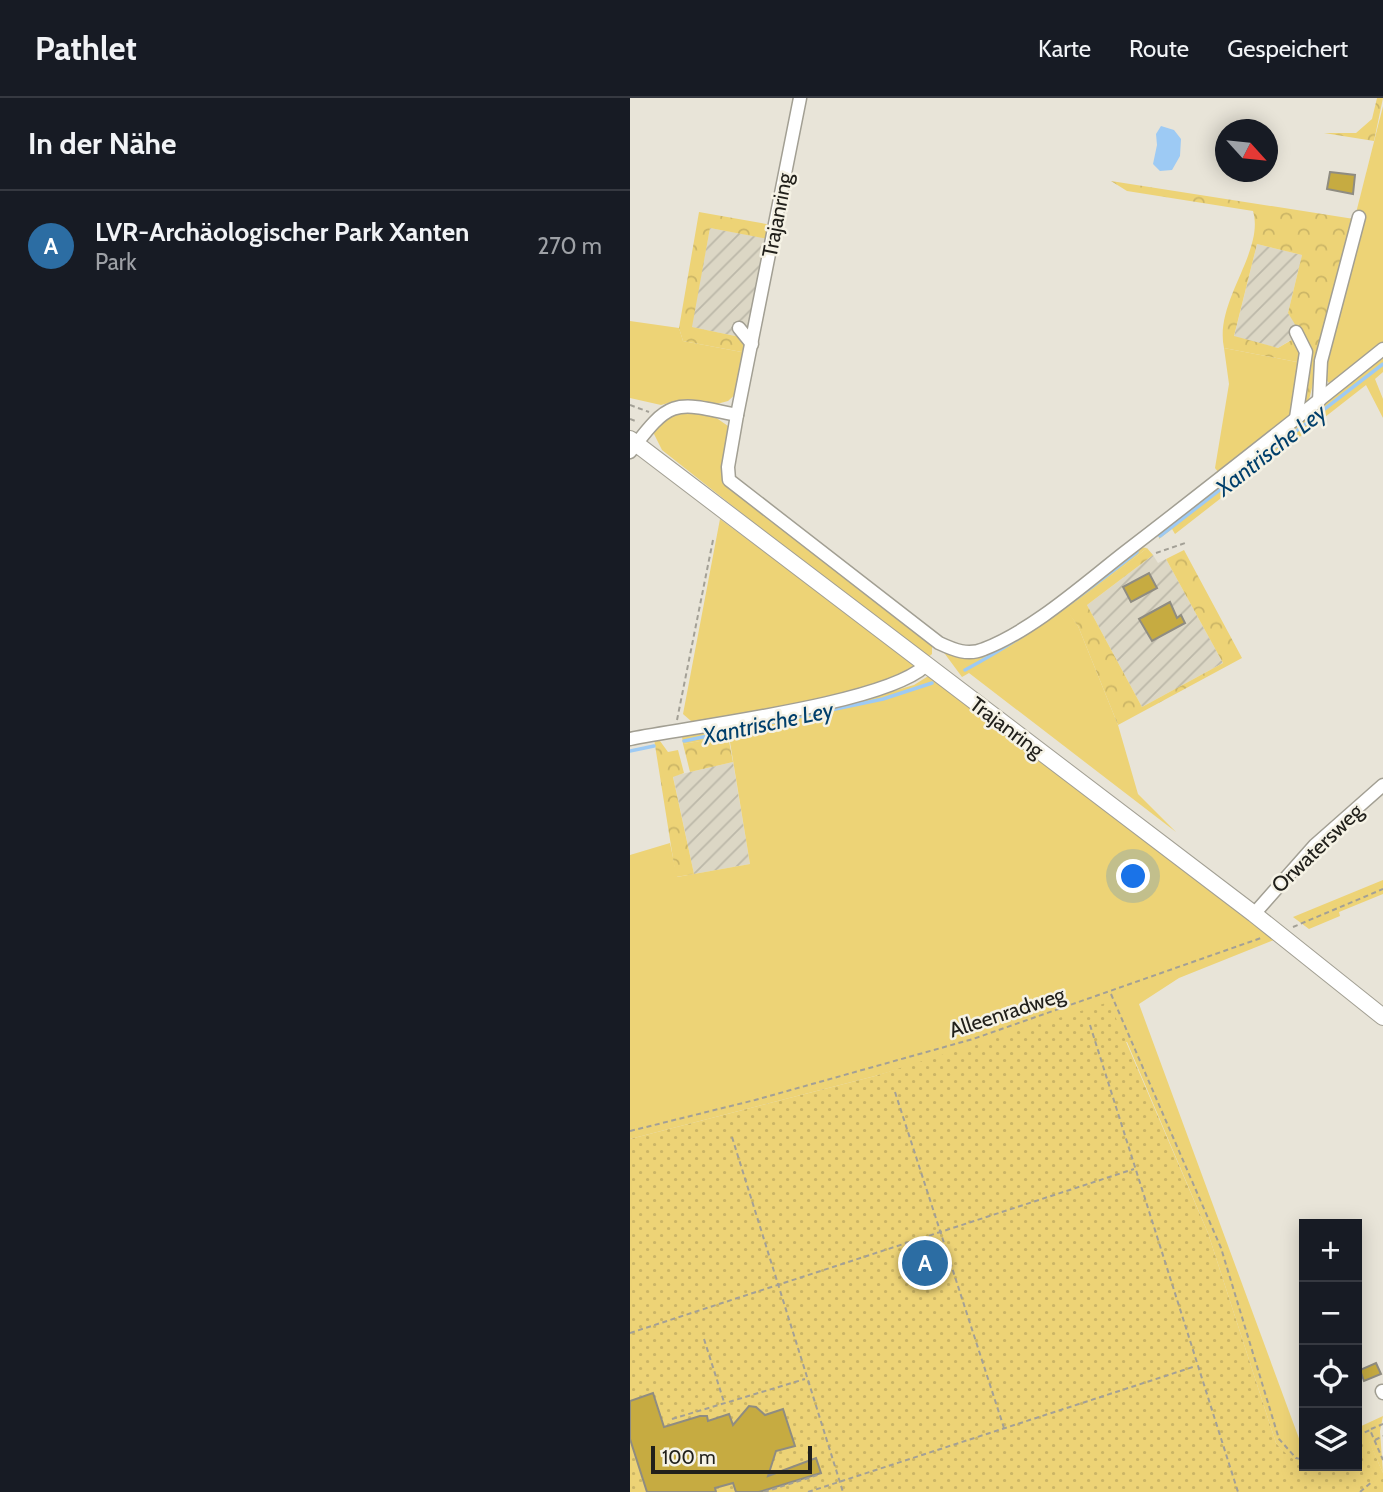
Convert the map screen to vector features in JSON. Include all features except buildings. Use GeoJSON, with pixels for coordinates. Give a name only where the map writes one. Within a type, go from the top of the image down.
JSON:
{"type":"FeatureCollection","features":[{"type":"Feature","properties":{"kind":"main road","name":"Trajanring"},"geometry":{"type":"LineString","coordinates":[[632,445],[1254,914],[1383,1017]]}},
{"type":"Feature","properties":{"kind":"street","name":"Trajanring"},"geometry":{"type":"LineString","coordinates":[[800,98],[737,415],[728,467],[729,480],[939,643],[962,652],[983,650],[1008,637],[1072,593],[1383,349]]}},
{"type":"Feature","properties":{"kind":"street"},"geometry":{"type":"LineString","coordinates":[[1319,401],[1321,361],[1359,217]]}},
{"type":"Feature","properties":{"kind":"street"},"geometry":{"type":"LineString","coordinates":[[739,328],[752,344]]}},
{"type":"Feature","properties":{"kind":"street"},"geometry":{"type":"LineString","coordinates":[[1296,332],[1306,352],[1296,418]]}},
{"type":"Feature","properties":{"kind":"street"},"geometry":{"type":"LineString","coordinates":[[632,445],[658,415],[670,408],[692,405],[737,415]]}},
{"type":"Feature","properties":{"kind":"street"},"geometry":{"type":"LineString","coordinates":[[630,739],[846,697],[907,680],[925,666]]}},
{"type":"Feature","properties":{"kind":"street","name":"Orwatersweg"},"geometry":{"type":"LineString","coordinates":[[1254,914],[1315,845],[1383,785]]}},
{"type":"Feature","properties":{"kind":"path"},"geometry":{"type":"LineString","coordinates":[[630,405],[658,415]]}},
{"type":"Feature","properties":{"kind":"path"},"geometry":{"type":"LineString","coordinates":[[675,730],[713,540]]}},
{"type":"Feature","properties":{"kind":"path"},"geometry":{"type":"LineString","coordinates":[[1156,553],[1188,542]]}},
{"type":"Feature","properties":{"kind":"path","name":"Alleenradweg"},"geometry":{"type":"LineString","coordinates":[[630,1131],[973,1040],[1277,932],[1383,889]]}},
{"type":"Feature","properties":{"kind":"path"},"geometry":{"type":"LineString","coordinates":[[1111,993],[1220,1248],[1279,1439],[1299,1459]]}},
{"type":"Feature","properties":{"kind":"path"},"geometry":{"type":"LineString","coordinates":[[1090,1025],[1238,1492]]}},
{"type":"Feature","properties":{"kind":"path"},"geometry":{"type":"LineString","coordinates":[[895,1092],[1004,1429]]}},
{"type":"Feature","properties":{"kind":"path"},"geometry":{"type":"LineString","coordinates":[[732,1137],[843,1492]]}},
{"type":"Feature","properties":{"kind":"path"},"geometry":{"type":"LineString","coordinates":[[630,1333],[1134,1169]]}},
{"type":"Feature","properties":{"kind":"path"},"geometry":{"type":"LineString","coordinates":[[704,1339],[724,1403]]}},
{"type":"Feature","properties":{"kind":"path"},"geometry":{"type":"LineString","coordinates":[[807,1492],[1197,1366]]}},
{"type":"Feature","properties":{"kind":"path"},"geometry":{"type":"LineString","coordinates":[[672,1419],[807,1378]]}},
{"type":"Feature","properties":{"kind":"path"},"geometry":{"type":"LineString","coordinates":[[1362,1434],[1383,1424]]}},
{"type":"Feature","properties":{"kind":"path"},"geometry":{"type":"LineString","coordinates":[[1370,1430],[1383,1460]]}},
{"type":"Feature","properties":{"kind":"path"},"geometry":{"type":"LineString","coordinates":[[1374,1440],[1383,1436]]}},
{"type":"Feature","properties":{"kind":"path"},"geometry":{"type":"LineString","coordinates":[[764,1492],[821,1474]]}},
{"type":"Feature","properties":{"kind":"path"},"geometry":{"type":"LineString","coordinates":[[1360,1492],[1373,1482]]}},
{"type":"Feature","properties":{"kind":"shaded area"},"geometry":{"type":"Polygon","coordinates":[[[710,228],[766,238],[748,331],[740,337],[691,327],[710,228]]]}},
{"type":"Feature","properties":{"kind":"shaded area"},"geometry":{"type":"Polygon","coordinates":[[[1257,244],[1302,255],[1288,313],[1302,333],[1278,348],[1234,337],[1257,244]]]}},
{"type":"Feature","properties":{"kind":"shaded area"},"geometry":{"type":"Polygon","coordinates":[[[1153,555],[1158,563],[1166,559],[1223,663],[1142,707],[1087,605],[1153,555]]]}},
{"type":"Feature","properties":{"kind":"shaded area"},"geometry":{"type":"Polygon","coordinates":[[[733,762],[750,864],[694,874],[673,776],[733,762]]]}},
{"type":"Feature","properties":{"kind":"green space"},"geometry":{"type":"Polygon","coordinates":[[[1377,98],[1383,98],[1374,141],[1324,133],[1356,133],[1372,119],[1377,98]]]}},
{"type":"Feature","properties":{"kind":"green space"},"geometry":{"type":"Polygon","coordinates":[[[1383,106],[1383,344],[1329,383],[1322,375],[1356,213],[1383,106]]]}},
{"type":"Feature","properties":{"kind":"green space"},"geometry":{"type":"Polygon","coordinates":[[[1111,181],[1354,219],[1308,404],[1304,399],[1312,352],[1288,313],[1302,255],[1257,244],[1234,336],[1278,348],[1295,338],[1300,345],[1302,363],[1224,348],[1226,313],[1252,243],[1255,227],[1253,211],[1127,191],[1111,181]]]}},
{"type":"Feature","properties":{"kind":"green space"},"geometry":{"type":"Polygon","coordinates":[[[699,212],[772,225],[768,239],[710,228],[692,327],[740,337],[747,353],[683,341],[679,328],[699,212]]]}},
{"type":"Feature","properties":{"kind":"green space"},"geometry":{"type":"Polygon","coordinates":[[[630,321],[679,328],[683,341],[747,353],[740,390],[728,401],[713,405],[679,400],[661,405],[630,398],[630,321]]]}},
{"type":"Feature","properties":{"kind":"green space"},"geometry":{"type":"Polygon","coordinates":[[[1224,348],[1302,363],[1291,417],[1219,473],[1215,468],[1229,384],[1224,348]]]}},
{"type":"Feature","properties":{"kind":"green space"},"geometry":{"type":"Polygon","coordinates":[[[1383,354],[1383,372],[1375,379],[1383,399],[1383,418],[1366,385],[1175,534],[1172,529],[1159,539],[1159,530],[1383,354]]]}},
{"type":"Feature","properties":{"kind":"green space"},"geometry":{"type":"Polygon","coordinates":[[[685,410],[715,417],[728,426],[723,473],[729,489],[924,637],[932,646],[932,654],[926,659],[662,450],[653,432],[656,424],[685,410]]]}},
{"type":"Feature","properties":{"kind":"green space"},"geometry":{"type":"Polygon","coordinates":[[[720,519],[919,666],[903,676],[850,693],[703,722],[691,721],[683,714],[720,519]]]}},
{"type":"Feature","properties":{"kind":"green space"},"geometry":{"type":"Polygon","coordinates":[[[1139,547],[1147,548],[1067,610],[1078,626],[1118,725],[1138,794],[1176,832],[969,673],[962,677],[942,650],[979,656],[1139,547]]]}},
{"type":"Feature","properties":{"kind":"green space"},"geometry":{"type":"Polygon","coordinates":[[[1147,548],[1153,555],[1087,605],[1142,707],[1223,663],[1166,559],[1184,550],[1242,658],[1118,725],[1078,626],[1066,610],[1147,548]]]}},
{"type":"Feature","properties":{"kind":"green space"},"geometry":{"type":"Polygon","coordinates":[[[930,675],[1274,940],[1179,978],[1139,1004],[1299,1438],[1299,1463],[1290,1460],[1276,1443],[1208,1233],[1127,1042],[974,1047],[875,1076],[630,1139],[630,855],[670,843],[677,877],[750,864],[729,736],[683,744],[682,736],[883,694],[914,685],[930,675]]]}},
{"type":"Feature","properties":{"kind":"green space"},"geometry":{"type":"Polygon","coordinates":[[[728,736],[733,762],[690,772],[683,744],[728,736]]]}},
{"type":"Feature","properties":{"kind":"green space"},"geometry":{"type":"Polygon","coordinates":[[[654,739],[660,741],[668,752],[678,750],[684,773],[673,777],[694,874],[676,877],[654,739]]]}},
{"type":"Feature","properties":{"kind":"green space"},"geometry":{"type":"Polygon","coordinates":[[[1383,880],[1383,894],[1339,912],[1340,916],[1309,929],[1293,917],[1383,880]]]}},
{"type":"Feature","properties":{"kind":"green space"},"geometry":{"type":"Polygon","coordinates":[[[1109,1002],[1208,1233],[1276,1443],[1299,1462],[1299,1471],[1362,1471],[1362,1442],[1369,1441],[1383,1473],[1383,1492],[630,1492],[630,1139],[875,1076],[1109,1002]]]}},
{"type":"Feature","properties":{"kind":"green space"},"geometry":{"type":"Polygon","coordinates":[[[1383,1416],[1380,1431],[1383,1473],[1369,1442],[1362,1443],[1362,1426],[1383,1416]]]}},
{"type":"Feature","properties":{"kind":"water"},"geometry":{"type":"Polygon","coordinates":[[[1161,126],[1174,130],[1181,139],[1180,156],[1172,170],[1160,171],[1153,164],[1156,134],[1161,126]]]}},
{"type":"Feature","properties":{"kind":"waterway","name":"Xantrische Ley"},"geometry":{"type":"LineString","coordinates":[[1160,536],[1383,364]]}},
{"type":"Feature","properties":{"kind":"waterway","name":"Xantrische Ley"},"geometry":{"type":"LineString","coordinates":[[965,670],[1075,600],[1137,552]]}},
{"type":"Feature","properties":{"kind":"waterway","name":"Xantrische Ley"},"geometry":{"type":"LineString","coordinates":[[684,741],[883,699],[932,683]]}},
{"type":"Feature","properties":{"kind":"waterway","name":"Xantrische Ley"},"geometry":{"type":"LineString","coordinates":[[630,751],[654,746]]}},
{"type":"Feature","properties":{"kind":"place","name":"LVR-Archäologischer Park Xanten"},"geometry":{"type":"Point","coordinates":[925,1263]}}]}
